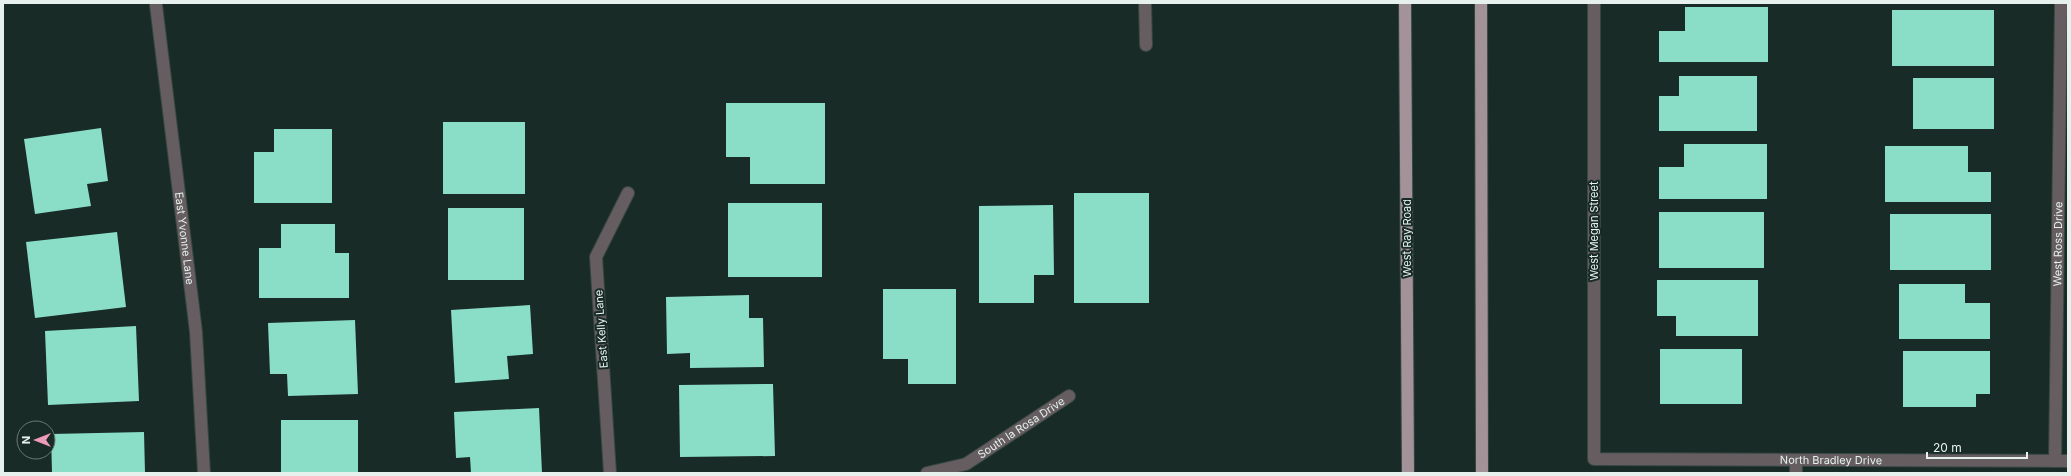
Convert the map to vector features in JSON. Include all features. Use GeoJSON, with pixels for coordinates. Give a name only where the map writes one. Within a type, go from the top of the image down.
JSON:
{"type":"FeatureCollection","features":[{"type":"Feature","properties":{"kind":"main road","name":"West Ray Road"},"geometry":{"type":"LineString","coordinates":[[1406,3],[1408,473]]}},
{"type":"Feature","properties":{"kind":"main road"},"geometry":{"type":"LineString","coordinates":[[1481,3],[1482,473]]}},
{"type":"Feature","properties":{"kind":"street"},"geometry":{"type":"LineString","coordinates":[[1145,3],[1146,45]]}},
{"type":"Feature","properties":{"kind":"street","name":"West Megan Street"},"geometry":{"type":"LineString","coordinates":[[1594,3],[1594,459]]}},
{"type":"Feature","properties":{"kind":"street","name":"West Ross Drive"},"geometry":{"type":"LineString","coordinates":[[2055,461],[2061,3]]}},
{"type":"Feature","properties":{"kind":"street","name":"East Yvonne Lane"},"geometry":{"type":"LineString","coordinates":[[156,5],[196,332],[204,473]]}},
{"type":"Feature","properties":{"kind":"street","name":"East Kelly Lane"},"geometry":{"type":"LineString","coordinates":[[610,473],[596,257],[628,193]]}},
{"type":"Feature","properties":{"kind":"street","name":"South la Rosa Drive"},"geometry":{"type":"LineString","coordinates":[[927,473],[966,464],[1069,396]]}},
{"type":"Feature","properties":{"kind":"street","name":"North Bradley Drive"},"geometry":{"type":"LineString","coordinates":[[1594,459],[2068,461]]}},
{"type":"Feature","properties":{"kind":"street"},"geometry":{"type":"LineString","coordinates":[[1796,460],[1796,473]]}},
{"type":"Feature","properties":{"kind":"building"},"geometry":{"type":"Polygon","coordinates":[[[1685,7],[1768,7],[1768,62],[1659,62],[1659,31],[1685,31],[1685,7]]]}},
{"type":"Feature","properties":{"kind":"building"},"geometry":{"type":"Polygon","coordinates":[[[1892,10],[1994,10],[1994,66],[1892,66],[1892,10]]]}},
{"type":"Feature","properties":{"kind":"building"},"geometry":{"type":"Polygon","coordinates":[[[1679,76],[1757,76],[1757,131],[1659,131],[1659,96],[1679,96],[1679,76]]]}},
{"type":"Feature","properties":{"kind":"building"},"geometry":{"type":"Polygon","coordinates":[[[1913,78],[1994,78],[1994,129],[1913,129],[1913,78]]]}},
{"type":"Feature","properties":{"kind":"building"},"geometry":{"type":"Polygon","coordinates":[[[726,103],[825,103],[825,184],[750,184],[750,157],[726,157],[726,103]]]}},
{"type":"Feature","properties":{"kind":"building"},"geometry":{"type":"Polygon","coordinates":[[[443,122],[525,122],[525,194],[443,194],[443,122]]]}},
{"type":"Feature","properties":{"kind":"building"},"geometry":{"type":"Polygon","coordinates":[[[101,128],[108,181],[87,184],[91,206],[35,214],[24,139],[101,128]]]}},
{"type":"Feature","properties":{"kind":"building"},"geometry":{"type":"Polygon","coordinates":[[[274,129],[332,129],[332,203],[254,203],[254,152],[274,152],[274,129]]]}},
{"type":"Feature","properties":{"kind":"building"},"geometry":{"type":"Polygon","coordinates":[[[1684,144],[1767,144],[1767,199],[1659,199],[1659,167],[1684,167],[1684,144]]]}},
{"type":"Feature","properties":{"kind":"building"},"geometry":{"type":"Polygon","coordinates":[[[1885,146],[1968,146],[1968,172],[1991,172],[1991,202],[1885,202],[1885,146]]]}},
{"type":"Feature","properties":{"kind":"building"},"geometry":{"type":"Polygon","coordinates":[[[1074,193],[1149,193],[1149,303],[1074,303],[1074,193]]]}},
{"type":"Feature","properties":{"kind":"building"},"geometry":{"type":"Polygon","coordinates":[[[728,203],[822,203],[822,277],[728,277],[728,203]]]}},
{"type":"Feature","properties":{"kind":"building"},"geometry":{"type":"Polygon","coordinates":[[[1053,205],[1054,275],[1034,275],[1034,303],[979,303],[979,206],[1053,205]]]}},
{"type":"Feature","properties":{"kind":"building"},"geometry":{"type":"Polygon","coordinates":[[[448,208],[524,208],[524,280],[448,280],[448,208]]]}},
{"type":"Feature","properties":{"kind":"building"},"geometry":{"type":"Polygon","coordinates":[[[1659,212],[1764,212],[1764,268],[1659,268],[1659,212]]]}},
{"type":"Feature","properties":{"kind":"building"},"geometry":{"type":"Polygon","coordinates":[[[1890,214],[1991,214],[1991,270],[1890,270],[1890,214]]]}},
{"type":"Feature","properties":{"kind":"building"},"geometry":{"type":"Polygon","coordinates":[[[281,224],[335,224],[335,253],[349,253],[349,298],[259,298],[259,248],[281,248],[281,224]]]}},
{"type":"Feature","properties":{"kind":"building"},"geometry":{"type":"Polygon","coordinates":[[[117,232],[126,307],[35,318],[26,242],[117,232]]]}},
{"type":"Feature","properties":{"kind":"building"},"geometry":{"type":"Polygon","coordinates":[[[1657,280],[1758,280],[1758,336],[1676,336],[1676,316],[1657,316],[1657,280]]]}},
{"type":"Feature","properties":{"kind":"building"},"geometry":{"type":"Polygon","coordinates":[[[1899,284],[1965,284],[1965,303],[1990,303],[1990,339],[1899,339],[1899,284]]]}},
{"type":"Feature","properties":{"kind":"building"},"geometry":{"type":"Polygon","coordinates":[[[883,289],[956,289],[956,384],[908,384],[908,359],[883,359],[883,289]]]}},
{"type":"Feature","properties":{"kind":"building"},"geometry":{"type":"Polygon","coordinates":[[[749,295],[749,318],[763,318],[764,367],[690,368],[690,353],[667,354],[666,297],[749,295]]]}},
{"type":"Feature","properties":{"kind":"building"},"geometry":{"type":"Polygon","coordinates":[[[530,305],[533,354],[507,356],[509,379],[455,383],[451,310],[530,305]]]}},
{"type":"Feature","properties":{"kind":"building"},"geometry":{"type":"Polygon","coordinates":[[[355,320],[358,394],[288,396],[287,374],[270,374],[268,323],[355,320]]]}},
{"type":"Feature","properties":{"kind":"building"},"geometry":{"type":"Polygon","coordinates":[[[136,326],[139,401],[48,405],[45,331],[136,326]]]}},
{"type":"Feature","properties":{"kind":"building"},"geometry":{"type":"Polygon","coordinates":[[[1660,349],[1742,349],[1742,404],[1660,404],[1660,349]]]}},
{"type":"Feature","properties":{"kind":"building"},"geometry":{"type":"Polygon","coordinates":[[[1903,351],[1990,351],[1990,394],[1976,394],[1976,407],[1903,407],[1903,351]]]}},
{"type":"Feature","properties":{"kind":"building"},"geometry":{"type":"Polygon","coordinates":[[[773,384],[775,456],[680,457],[679,385],[773,384]]]}},
{"type":"Feature","properties":{"kind":"building"},"geometry":{"type":"Polygon","coordinates":[[[539,408],[542,473],[471,473],[470,457],[456,458],[454,412],[539,408]]]}},
{"type":"Feature","properties":{"kind":"building"},"geometry":{"type":"Polygon","coordinates":[[[281,420],[358,420],[358,473],[281,473],[281,420]]]}},
{"type":"Feature","properties":{"kind":"building"},"geometry":{"type":"Polygon","coordinates":[[[144,432],[145,473],[52,473],[52,460],[56,460],[56,434],[144,432]]]}}]}
